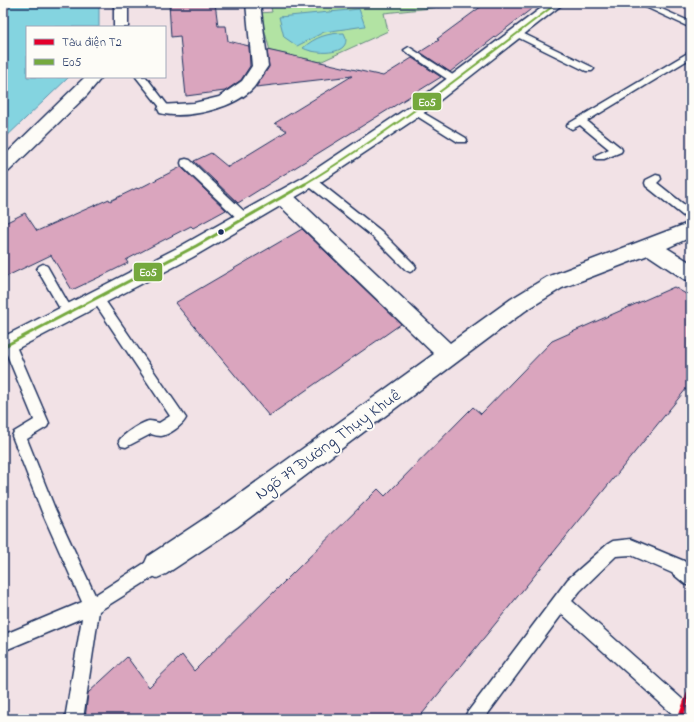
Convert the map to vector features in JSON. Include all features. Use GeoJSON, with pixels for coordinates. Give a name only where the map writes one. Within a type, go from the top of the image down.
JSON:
{"type":"FeatureCollection","features":[{"type":"Feature","properties":{"kind":"street"},"geometry":{"type":"LineString","coordinates":[[120,26],[121,3]]}},
{"type":"Feature","properties":{"kind":"street"},"geometry":{"type":"LineString","coordinates":[[166,109],[194,108],[224,101],[248,84],[260,66],[253,3]]}},
{"type":"Feature","properties":{"kind":"street"},"geometry":{"type":"LineString","coordinates":[[6,346],[186,252],[310,181],[415,111],[557,3]]}},
{"type":"Feature","properties":{"kind":"street"},"geometry":{"type":"LineString","coordinates":[[3,166],[93,78]]}},
{"type":"Feature","properties":{"kind":"street"},"geometry":{"type":"LineString","coordinates":[[283,197],[450,356]]}},
{"type":"Feature","properties":{"kind":"street","name":"Ngõ 79 Đường Thụy Khuê"},"geometry":{"type":"LineString","coordinates":[[157,565],[228,518],[518,306],[558,281],[605,262],[651,247],[691,229]]}},
{"type":"Feature","properties":{"kind":"street"},"geometry":{"type":"LineString","coordinates":[[651,247],[691,273]]}},
{"type":"Feature","properties":{"kind":"lane"},"geometry":{"type":"LineString","coordinates":[[641,3],[691,25]]}},
{"type":"Feature","properties":{"kind":"lane"},"geometry":{"type":"LineString","coordinates":[[518,34],[589,69]]}},
{"type":"Feature","properties":{"kind":"lane"},"geometry":{"type":"LineString","coordinates":[[409,50],[456,81]]}},
{"type":"Feature","properties":{"kind":"lane"},"geometry":{"type":"LineString","coordinates":[[600,157],[617,150],[577,123],[691,54]]}},
{"type":"Feature","properties":{"kind":"lane"},"geometry":{"type":"LineString","coordinates":[[142,78],[166,109]]}},
{"type":"Feature","properties":{"kind":"lane"},"geometry":{"type":"LineString","coordinates":[[415,111],[462,140]]}},
{"type":"Feature","properties":{"kind":"lane"},"geometry":{"type":"LineString","coordinates":[[186,163],[245,219]]}},
{"type":"Feature","properties":{"kind":"lane"},"geometry":{"type":"LineString","coordinates":[[656,179],[650,183],[691,216]]}},
{"type":"Feature","properties":{"kind":"lane"},"geometry":{"type":"LineString","coordinates":[[310,181],[377,234],[410,267]]}},
{"type":"Feature","properties":{"kind":"lane"},"geometry":{"type":"LineString","coordinates":[[43,269],[63,304]]}},
{"type":"Feature","properties":{"kind":"lane"},"geometry":{"type":"LineString","coordinates":[[98,299],[178,418],[160,430],[150,427],[126,441]]}},
{"type":"Feature","properties":{"kind":"lane"},"geometry":{"type":"LineString","coordinates":[[6,346],[42,423],[18,436],[49,512],[92,606],[74,719]]}},
{"type":"Feature","properties":{"kind":"lane"},"geometry":{"type":"LineString","coordinates":[[478,717],[574,585],[613,549],[631,546],[678,567],[691,578]]}},
{"type":"Feature","properties":{"kind":"lane","name":"Ngõ 79 Đường Thụy Khuê"},"geometry":{"type":"LineString","coordinates":[[3,643],[92,606],[157,565]]}},
{"type":"Feature","properties":{"kind":"lane"},"geometry":{"type":"LineString","coordinates":[[561,602],[691,719]]}},
{"type":"Feature","properties":{"kind":"green space"},"geometry":{"type":"Polygon","coordinates":[[[270,3],[478,3],[384,13],[388,31],[320,62],[270,51],[260,13],[272,12],[270,3]]]}},
{"type":"Feature","properties":{"kind":"water"},"geometry":{"type":"Polygon","coordinates":[[[3,3],[99,3],[99,26],[26,26],[26,78],[68,78],[3,140],[3,3]]]}},
{"type":"Feature","properties":{"kind":"water"},"geometry":{"type":"Polygon","coordinates":[[[359,9],[365,26],[324,32],[297,46],[284,37],[279,17],[359,9]]]}},
{"type":"Feature","properties":{"kind":"water"},"geometry":{"type":"Polygon","coordinates":[[[344,33],[346,41],[344,46],[339,50],[332,52],[316,52],[303,48],[322,36],[344,33]]]}},
{"type":"Feature","properties":{"kind":"building"},"geometry":{"type":"Polygon","coordinates":[[[169,3],[215,3],[218,26],[226,26],[228,41],[249,46],[250,66],[241,80],[225,91],[186,96],[180,36],[171,37],[169,3]]]}},
{"type":"Feature","properties":{"kind":"building"},"geometry":{"type":"Polygon","coordinates":[[[486,3],[539,3],[450,72],[420,52],[439,40],[437,39],[486,3]]]}},
{"type":"Feature","properties":{"kind":"building"},"geometry":{"type":"Polygon","coordinates":[[[267,50],[383,76],[412,58],[441,77],[238,203],[194,161],[211,153],[228,167],[287,131],[275,123],[352,76],[256,87],[269,67],[267,50]]]}},
{"type":"Feature","properties":{"kind":"building"},"geometry":{"type":"Polygon","coordinates":[[[181,167],[226,210],[193,228],[191,226],[154,245],[126,260],[128,263],[72,290],[51,255],[3,278],[3,224],[25,213],[37,231],[109,199],[110,201],[137,188],[138,189],[181,167]]]}},
{"type":"Feature","properties":{"kind":"building"},"geometry":{"type":"Polygon","coordinates":[[[302,229],[401,324],[269,416],[175,303],[302,229]]]}},
{"type":"Feature","properties":{"kind":"building"},"geometry":{"type":"Polygon","coordinates":[[[674,287],[691,297],[691,383],[418,719],[85,719],[88,693],[127,657],[149,687],[182,655],[194,671],[378,489],[385,496],[473,407],[481,414],[552,341],[674,287]]]}},
{"type":"Feature","properties":{"kind":"metro line","name":"T2"},"geometry":{"type":"LineString","coordinates":[[680,719],[691,688]]}},
{"type":"Feature","properties":{"kind":"transit line","name":"E05"},"geometry":{"type":"LineString","coordinates":[[3,347],[196,246],[272,203],[341,161],[435,96],[557,3]]}}]}
